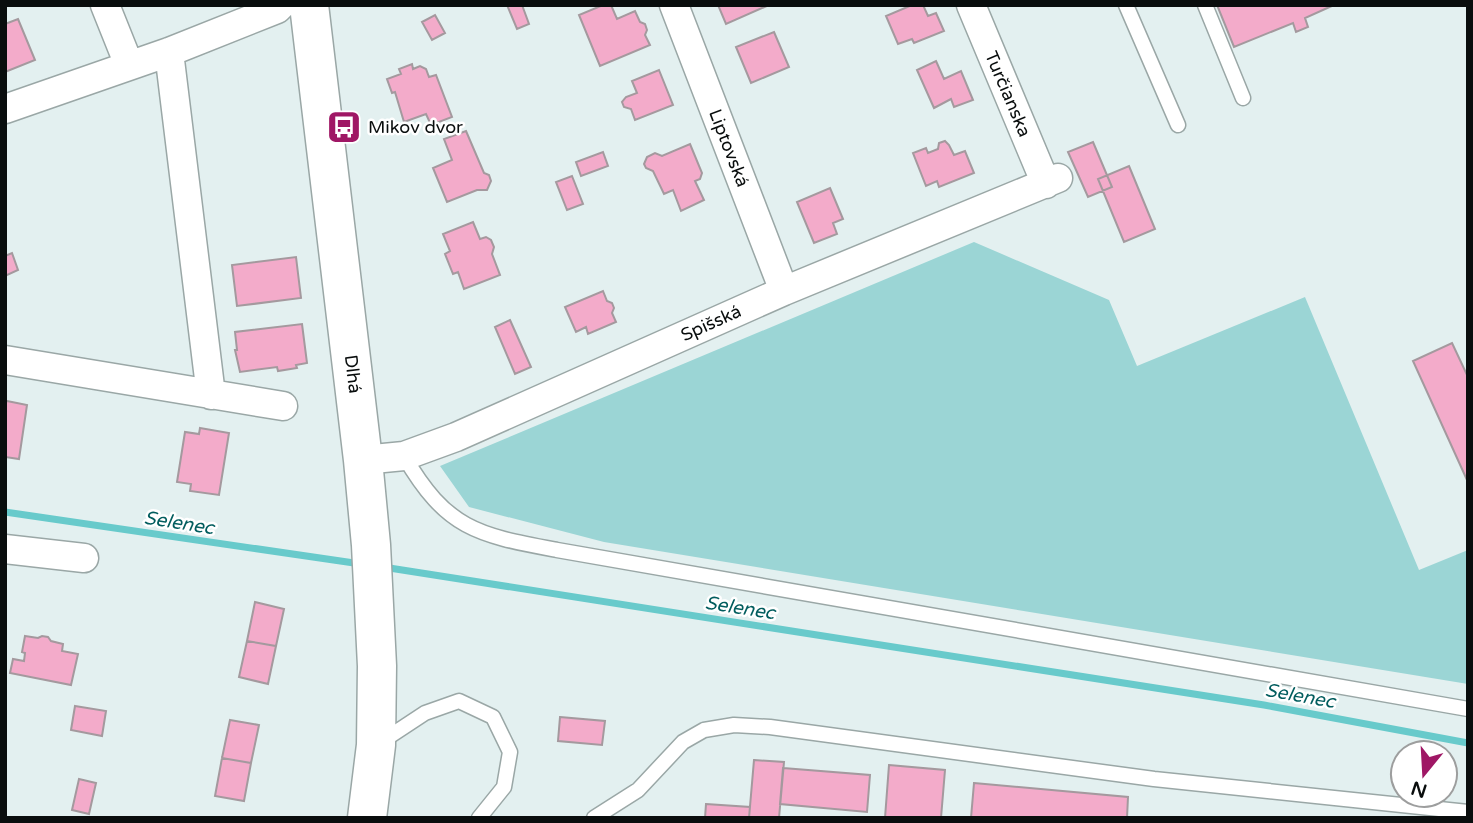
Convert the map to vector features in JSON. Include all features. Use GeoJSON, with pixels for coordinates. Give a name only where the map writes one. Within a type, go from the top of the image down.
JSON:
{"type":"FeatureCollection","features":[{"type":"Feature","properties":{"kind":"street"},"geometry":{"type":"LineString","coordinates":[[105,5],[129,65]]}},
{"type":"Feature","properties":{"kind":"street"},"geometry":{"type":"LineString","coordinates":[[5,109],[169,52],[281,5]]}},
{"type":"Feature","properties":{"kind":"street","name":"Dlhá"},"geometry":{"type":"LineString","coordinates":[[309,5],[371,545],[376,745],[367,818]]}},
{"type":"Feature","properties":{"kind":"street","name":"Liptovská"},"geometry":{"type":"LineString","coordinates":[[674,5],[784,291]]}},
{"type":"Feature","properties":{"kind":"street","name":"Turčianska"},"geometry":{"type":"LineString","coordinates":[[971,5],[1052,181]]}},
{"type":"Feature","properties":{"kind":"street"},"geometry":{"type":"LineString","coordinates":[[169,52],[211,395]]}},
{"type":"Feature","properties":{"kind":"street","name":"Spišská"},"geometry":{"type":"LineString","coordinates":[[363,460],[404,456],[456,437],[784,291],[1052,181]]}},
{"type":"Feature","properties":{"kind":"street"},"geometry":{"type":"LineString","coordinates":[[5,360],[283,406]]}},
{"type":"Feature","properties":{"kind":"street"},"geometry":{"type":"LineString","coordinates":[[5,549],[84,558]]}},
{"type":"Feature","properties":{"kind":"lane"},"geometry":{"type":"LineString","coordinates":[[1126,5],[1178,125]]}},
{"type":"Feature","properties":{"kind":"lane"},"geometry":{"type":"LineString","coordinates":[[1205,5],[1244,98]]}},
{"type":"Feature","properties":{"kind":"lane"},"geometry":{"type":"LineString","coordinates":[[404,456],[419,482],[455,518],[471,528],[500,538],[1468,709]]}},
{"type":"Feature","properties":{"kind":"lane"},"geometry":{"type":"LineString","coordinates":[[376,745],[425,713],[459,701],[493,717],[510,752],[504,787],[479,818]]}},
{"type":"Feature","properties":{"kind":"lane"},"geometry":{"type":"LineString","coordinates":[[594,818],[638,790],[683,742],[704,730],[734,725],[770,727],[1154,779],[1468,812]]}},
{"type":"Feature","properties":{"kind":"shaded area"},"geometry":{"type":"Polygon","coordinates":[[[974,242],[1109,300],[1137,366],[1305,297],[1419,570],[1468,550],[1468,684],[604,542],[469,507],[440,466],[974,242]]]}},
{"type":"Feature","properties":{"kind":"building"},"geometry":{"type":"Polygon","coordinates":[[[507,5],[522,5],[529,24],[517,29],[507,5]]]}},
{"type":"Feature","properties":{"kind":"building"},"geometry":{"type":"Polygon","coordinates":[[[603,5],[611,5],[617,19],[635,11],[640,22],[645,24],[645,35],[650,45],[600,66],[579,15],[603,5]]]}},
{"type":"Feature","properties":{"kind":"building"},"geometry":{"type":"Polygon","coordinates":[[[718,5],[769,5],[726,24],[718,5]]]}},
{"type":"Feature","properties":{"kind":"building"},"geometry":{"type":"Polygon","coordinates":[[[912,5],[923,5],[928,16],[936,13],[944,31],[914,43],[912,39],[898,44],[886,16],[912,5]]]}},
{"type":"Feature","properties":{"kind":"building"},"geometry":{"type":"Polygon","coordinates":[[[1217,5],[1334,5],[1305,18],[1308,27],[1296,32],[1293,23],[1234,47],[1217,5]]]}},
{"type":"Feature","properties":{"kind":"building"},"geometry":{"type":"Polygon","coordinates":[[[435,15],[445,33],[432,40],[422,22],[435,15]]]}},
{"type":"Feature","properties":{"kind":"building"},"geometry":{"type":"Polygon","coordinates":[[[18,19],[35,60],[5,72],[5,24],[18,19]]]}},
{"type":"Feature","properties":{"kind":"building"},"geometry":{"type":"Polygon","coordinates":[[[774,32],[789,67],[751,83],[736,47],[774,32]]]}},
{"type":"Feature","properties":{"kind":"building"},"geometry":{"type":"Polygon","coordinates":[[[936,61],[944,79],[961,71],[973,100],[954,107],[951,99],[934,108],[917,70],[936,61]]]}},
{"type":"Feature","properties":{"kind":"building"},"geometry":{"type":"Polygon","coordinates":[[[412,64],[413,69],[420,66],[426,69],[429,77],[436,75],[452,117],[431,125],[426,114],[404,122],[395,92],[392,93],[387,79],[401,74],[399,69],[412,64]]]}},
{"type":"Feature","properties":{"kind":"building"},"geometry":{"type":"Polygon","coordinates":[[[659,70],[673,105],[635,120],[631,109],[624,107],[622,102],[626,97],[637,93],[632,81],[659,70]]]}},
{"type":"Feature","properties":{"kind":"building"},"geometry":{"type":"Polygon","coordinates":[[[466,131],[484,173],[489,175],[491,181],[487,190],[477,190],[447,202],[433,168],[452,160],[444,139],[466,131]]]}},
{"type":"Feature","properties":{"kind":"building"},"geometry":{"type":"Polygon","coordinates":[[[945,141],[954,155],[965,151],[974,173],[939,187],[937,181],[926,186],[913,153],[926,148],[928,153],[938,149],[939,143],[945,141]]]}},
{"type":"Feature","properties":{"kind":"building"},"geometry":{"type":"Polygon","coordinates":[[[1093,142],[1112,187],[1088,197],[1068,152],[1093,142]]]}},
{"type":"Feature","properties":{"kind":"building"},"geometry":{"type":"Polygon","coordinates":[[[690,144],[702,173],[700,179],[695,181],[704,200],[681,211],[673,190],[664,194],[653,171],[644,164],[647,157],[655,153],[662,156],[690,144]]]}},
{"type":"Feature","properties":{"kind":"building"},"geometry":{"type":"Polygon","coordinates":[[[603,152],[608,166],[581,176],[576,162],[603,152]]]}},
{"type":"Feature","properties":{"kind":"building"},"geometry":{"type":"Polygon","coordinates":[[[1129,166],[1155,229],[1124,242],[1098,179],[1129,166]]]}},
{"type":"Feature","properties":{"kind":"building"},"geometry":{"type":"Polygon","coordinates":[[[572,176],[583,204],[567,210],[556,182],[572,176]]]}},
{"type":"Feature","properties":{"kind":"building"},"geometry":{"type":"Polygon","coordinates":[[[830,188],[843,219],[833,223],[837,234],[814,243],[797,202],[830,188]]]}},
{"type":"Feature","properties":{"kind":"building"},"geometry":{"type":"Polygon","coordinates":[[[473,222],[480,239],[486,237],[491,240],[494,247],[492,254],[500,275],[464,289],[458,272],[453,274],[445,254],[450,251],[443,234],[473,222]]]}},
{"type":"Feature","properties":{"kind":"building"},"geometry":{"type":"Polygon","coordinates":[[[12,253],[18,270],[5,276],[5,256],[12,253]]]}},
{"type":"Feature","properties":{"kind":"building"},"geometry":{"type":"Polygon","coordinates":[[[296,257],[301,298],[237,306],[232,265],[296,257]]]}},
{"type":"Feature","properties":{"kind":"building"},"geometry":{"type":"Polygon","coordinates":[[[603,291],[607,301],[612,303],[616,322],[588,334],[586,327],[576,332],[565,307],[603,291]]]}},
{"type":"Feature","properties":{"kind":"building"},"geometry":{"type":"Polygon","coordinates":[[[510,320],[531,367],[515,374],[495,327],[510,320]]]}},
{"type":"Feature","properties":{"kind":"building"},"geometry":{"type":"Polygon","coordinates":[[[302,324],[307,363],[296,365],[297,368],[278,371],[277,367],[240,372],[235,350],[235,332],[302,324]]]}},
{"type":"Feature","properties":{"kind":"building"},"geometry":{"type":"Polygon","coordinates":[[[1452,343],[1468,377],[1467,480],[1413,361],[1452,343]]]}},
{"type":"Feature","properties":{"kind":"building"},"geometry":{"type":"Polygon","coordinates":[[[7,401],[27,405],[19,459],[5,457],[7,401]]]}},
{"type":"Feature","properties":{"kind":"building"},"geometry":{"type":"Polygon","coordinates":[[[200,428],[229,433],[219,495],[190,491],[191,484],[177,482],[185,432],[199,434],[200,428]]]}},
{"type":"Feature","properties":{"kind":"building"},"geometry":{"type":"Polygon","coordinates":[[[255,602],[284,609],[276,646],[247,641],[255,602]]]}},
{"type":"Feature","properties":{"kind":"building"},"geometry":{"type":"Polygon","coordinates":[[[25,636],[48,637],[51,641],[63,644],[62,651],[78,654],[71,685],[10,673],[13,659],[24,661],[25,653],[22,652],[25,636]]]}},
{"type":"Feature","properties":{"kind":"building"},"geometry":{"type":"Polygon","coordinates":[[[247,641],[276,646],[268,684],[239,677],[247,641]]]}},
{"type":"Feature","properties":{"kind":"building"},"geometry":{"type":"Polygon","coordinates":[[[75,706],[106,711],[102,736],[71,730],[75,706]]]}},
{"type":"Feature","properties":{"kind":"building"},"geometry":{"type":"Polygon","coordinates":[[[560,717],[605,721],[602,745],[558,741],[560,717]]]}},
{"type":"Feature","properties":{"kind":"building"},"geometry":{"type":"Polygon","coordinates":[[[230,720],[259,725],[251,763],[222,758],[230,720]]]}},
{"type":"Feature","properties":{"kind":"building"},"geometry":{"type":"Polygon","coordinates":[[[222,758],[251,763],[244,801],[215,796],[222,758]]]}},
{"type":"Feature","properties":{"kind":"building"},"geometry":{"type":"Polygon","coordinates":[[[754,760],[784,762],[779,818],[749,818],[754,760]]]}},
{"type":"Feature","properties":{"kind":"building"},"geometry":{"type":"Polygon","coordinates":[[[889,765],[945,770],[941,818],[885,818],[889,765]]]}},
{"type":"Feature","properties":{"kind":"building"},"geometry":{"type":"Polygon","coordinates":[[[783,768],[870,775],[867,812],[780,804],[783,768]]]}},
{"type":"Feature","properties":{"kind":"building"},"geometry":{"type":"Polygon","coordinates":[[[79,779],[96,783],[89,814],[72,810],[79,779]]]}},
{"type":"Feature","properties":{"kind":"building"},"geometry":{"type":"Polygon","coordinates":[[[974,783],[1128,797],[1127,818],[971,818],[974,783]]]}},
{"type":"Feature","properties":{"kind":"building"},"geometry":{"type":"Polygon","coordinates":[[[706,804],[750,807],[749,818],[705,818],[706,804]]]}},
{"type":"Feature","properties":{"kind":"waterway","name":"Selenec"},"geometry":{"type":"LineString","coordinates":[[5,512],[361,564]]}},
{"type":"Feature","properties":{"kind":"waterway","name":"Selenec"},"geometry":{"type":"LineString","coordinates":[[383,567],[1264,705],[1468,743]]}},
{"type":"Feature","properties":{"kind":"place","name":"Mikov dvor"},"geometry":{"type":"Point","coordinates":[344,127]}}]}
